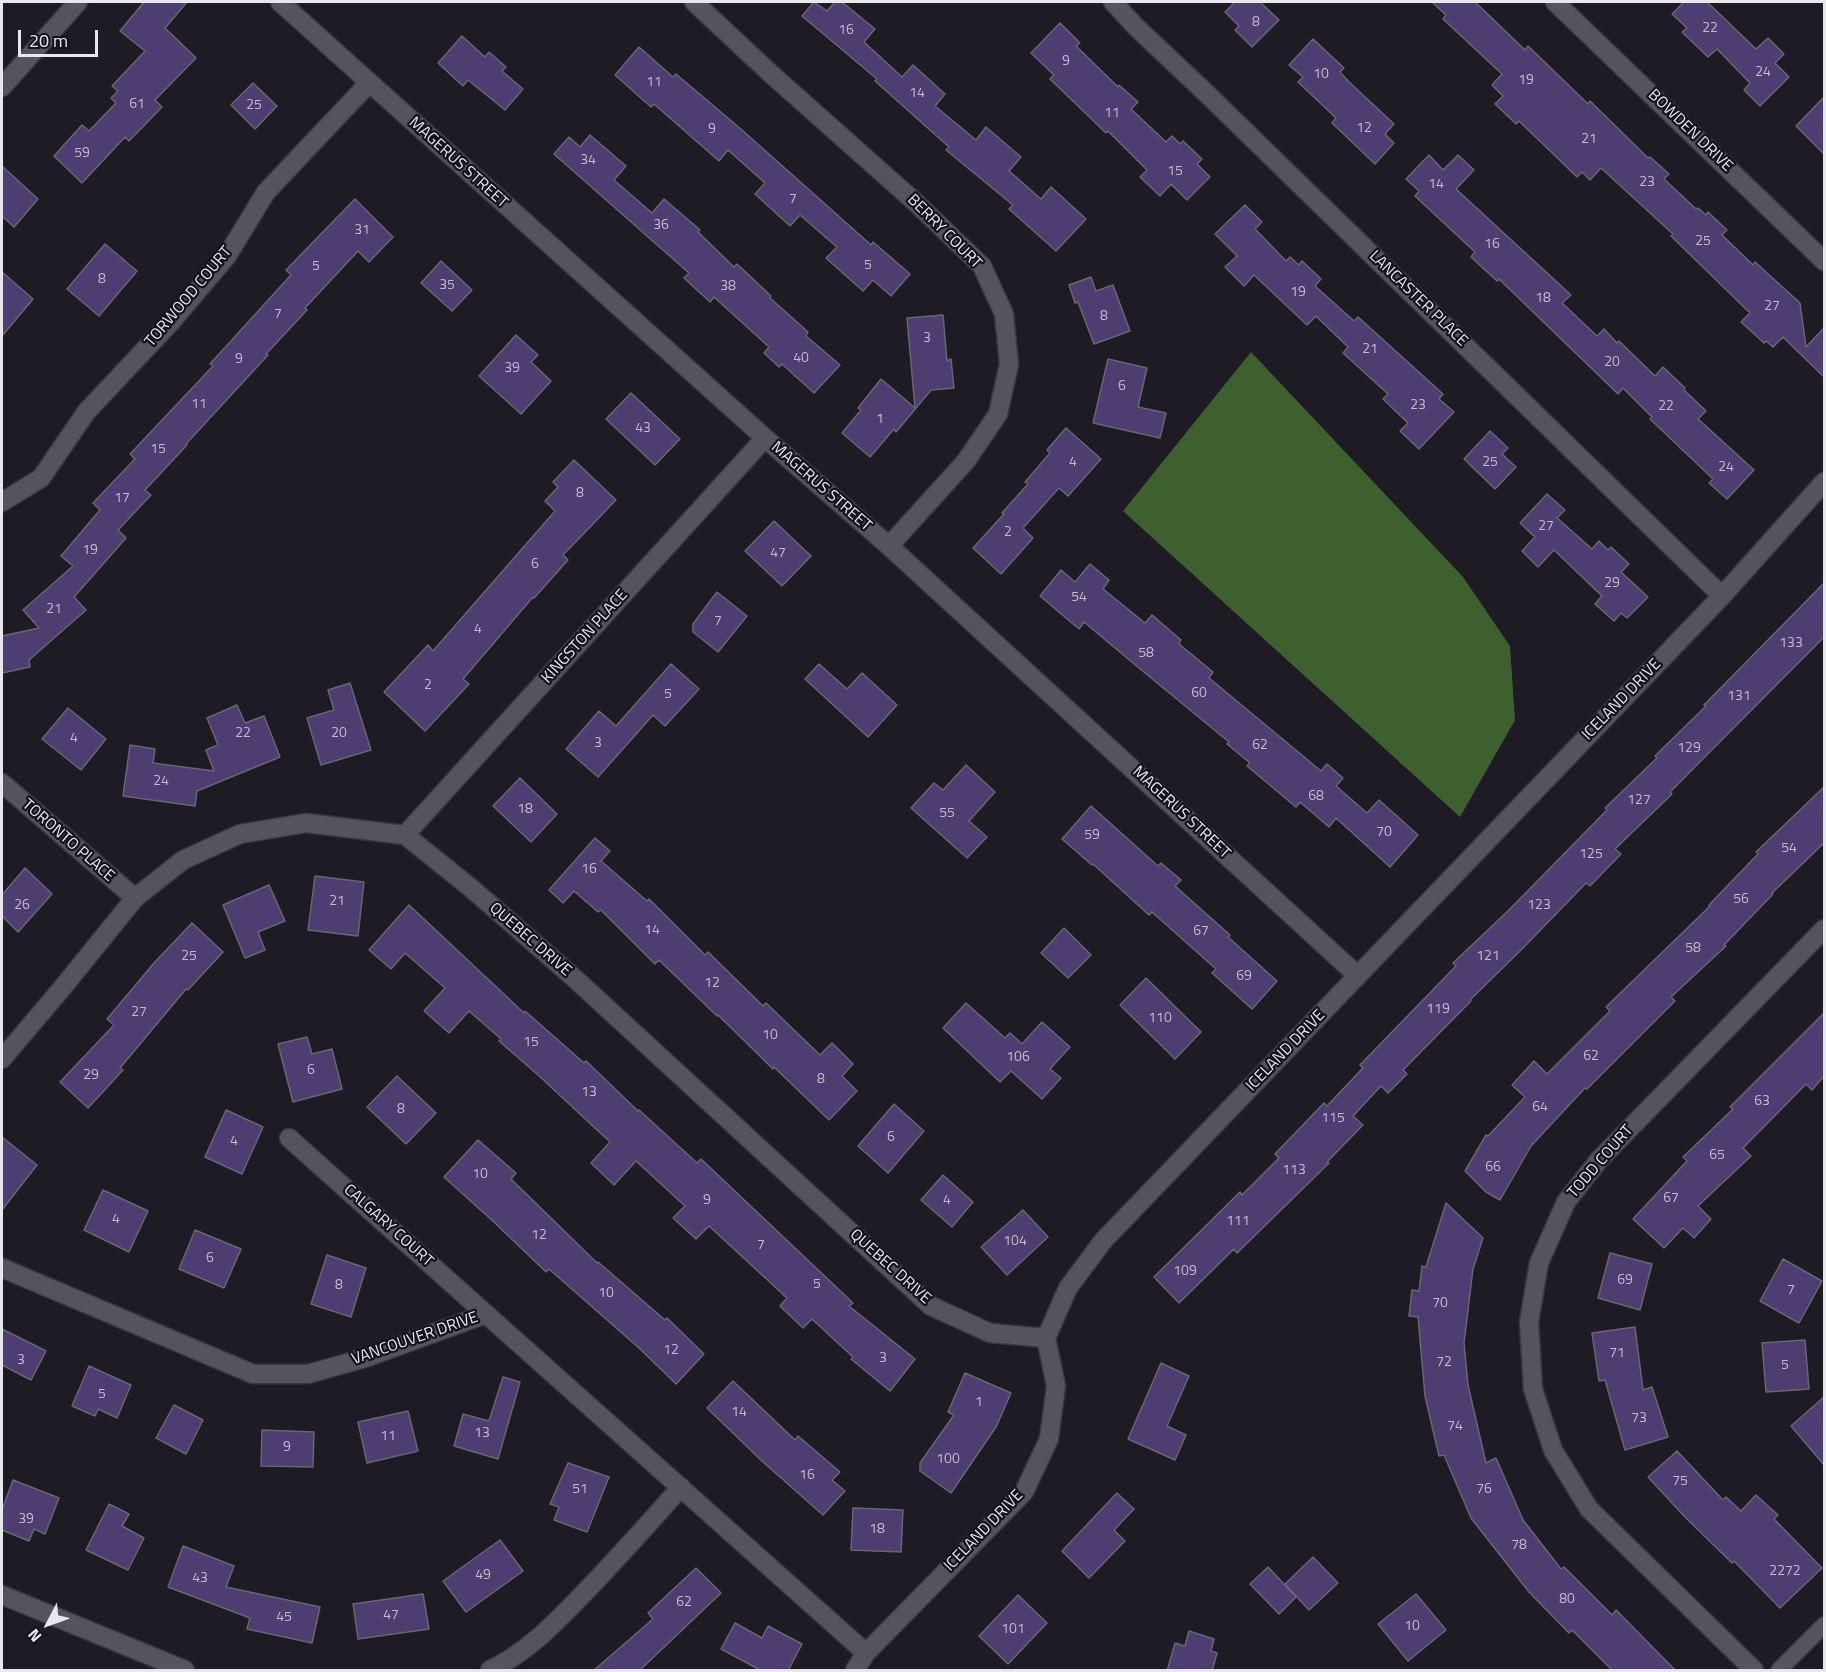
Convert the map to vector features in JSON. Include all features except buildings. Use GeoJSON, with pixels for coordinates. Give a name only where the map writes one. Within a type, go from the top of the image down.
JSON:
{"type":"FeatureCollection","features":[{"type":"Feature","properties":{"kind":"street"},"geometry":{"type":"LineString","coordinates":[[2,87],[78,2]]}},
{"type":"Feature","properties":{"kind":"street","name":"MAGERUS STREET"},"geometry":{"type":"LineString","coordinates":[[280,2],[765,438],[889,546],[1358,976]]}},
{"type":"Feature","properties":{"kind":"street","name":"BERRY COURT"},"geometry":{"type":"LineString","coordinates":[[694,2],[914,201],[982,266],[1004,314],[1009,364],[998,414],[966,461],[889,546]]}},
{"type":"Feature","properties":{"kind":"street","name":"LANCASTER PLACE"},"geometry":{"type":"LineString","coordinates":[[1113,2],[1135,26],[1722,596]]}},
{"type":"Feature","properties":{"kind":"street","name":"BOWDEN DRIVE"},"geometry":{"type":"LineString","coordinates":[[1556,2],[1824,261]]}},
{"type":"Feature","properties":{"kind":"street","name":"TORWOOD COURT"},"geometry":{"type":"LineString","coordinates":[[2,502],[41,478],[87,411],[171,322],[227,256],[266,192],[369,83]]}},
{"type":"Feature","properties":{"kind":"street","name":"KINGSTON PLACE"},"geometry":{"type":"LineString","coordinates":[[405,835],[765,438]]}},
{"type":"Feature","properties":{"kind":"street","name":"ICELAND DRIVE"},"geometry":{"type":"LineString","coordinates":[[855,1671],[866,1653],[1024,1492],[1049,1439],[1056,1386],[1046,1338],[1068,1288],[1103,1241],[1722,596],[1824,482]]}},
{"type":"Feature","properties":{"kind":"street","name":"TORONTO PLACE"},"geometry":{"type":"LineString","coordinates":[[2,783],[135,898]]}},
{"type":"Feature","properties":{"kind":"street"},"geometry":{"type":"LineString","coordinates":[[2,1059],[135,898],[183,860],[240,834],[306,823],[405,835]]}},
{"type":"Feature","properties":{"kind":"street","name":"QUEBEC DRIVE"},"geometry":{"type":"LineString","coordinates":[[405,835],[471,888],[572,976],[932,1306],[990,1333],[1046,1338]]}},
{"type":"Feature","properties":{"kind":"street","name":"TODD COURT"},"geometry":{"type":"LineString","coordinates":[[1754,1671],[1589,1509],[1552,1450],[1533,1389],[1529,1322],[1539,1263],[1566,1202],[1599,1160],[1824,929]]}},
{"type":"Feature","properties":{"kind":"street","name":"CALGARY COURT"},"geometry":{"type":"LineString","coordinates":[[289,1138],[486,1314]]}},
{"type":"Feature","properties":{"kind":"street","name":"VANCOUVER DRIVE"},"geometry":{"type":"LineString","coordinates":[[2,1268],[253,1374],[308,1374],[365,1358],[486,1314],[866,1653]]}},
{"type":"Feature","properties":{"kind":"street"},"geometry":{"type":"LineString","coordinates":[[490,1671],[507,1663],[558,1620],[619,1558],[681,1487]]}},
{"type":"Feature","properties":{"kind":"street"},"geometry":{"type":"LineString","coordinates":[[2,1595],[185,1671]]}},
{"type":"Feature","properties":{"kind":"lane"},"geometry":{"type":"LineString","coordinates":[[1779,1671],[1824,1625]]}},
{"type":"Feature","properties":{"kind":"green space"},"geometry":{"type":"Polygon","coordinates":[[[1251,352],[1463,577],[1510,646],[1515,720],[1460,817],[1123,511],[1251,352]]]}}]}
